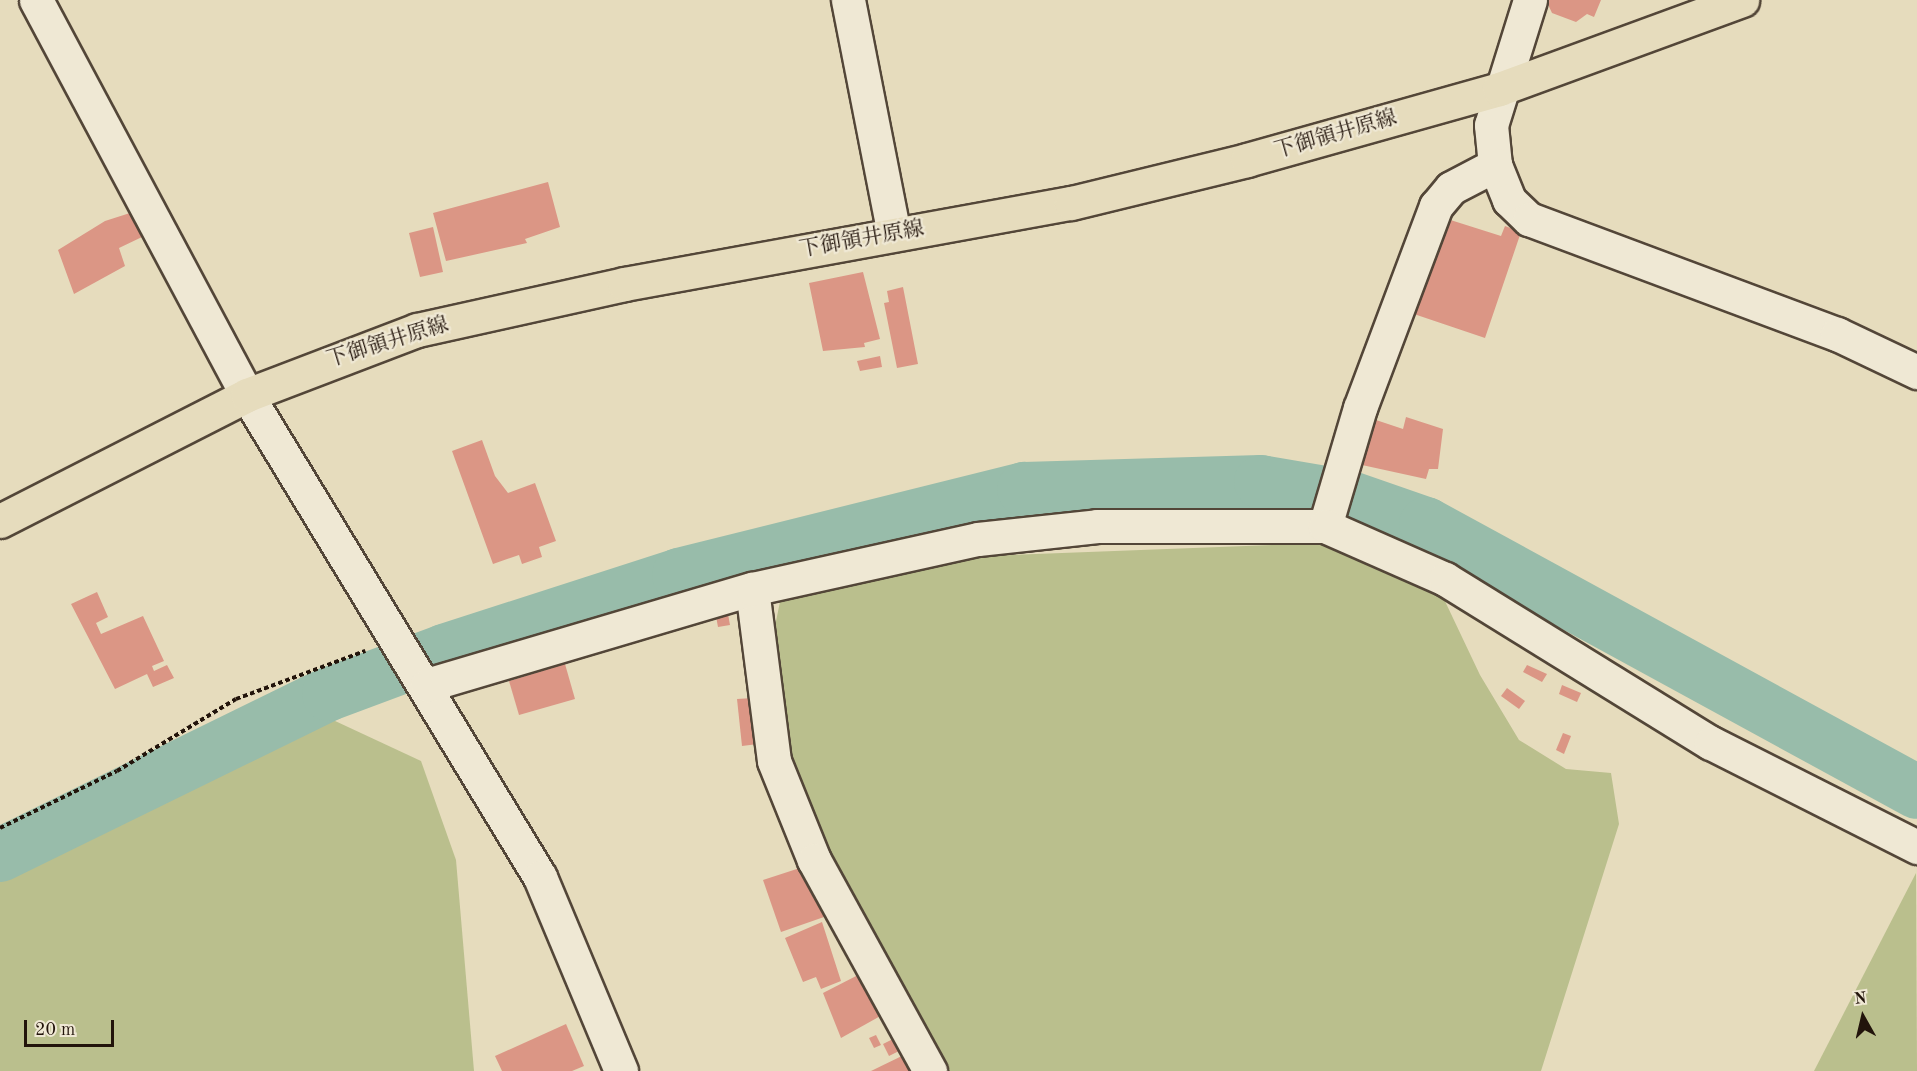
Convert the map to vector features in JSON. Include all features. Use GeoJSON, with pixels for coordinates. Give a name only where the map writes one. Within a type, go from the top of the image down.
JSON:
{"type":"FeatureCollection","features":[{"type":"Feature","properties":{"kind":"main road","name":"下御領井原線"},"geometry":{"type":"LineString","coordinates":[[0,521],[247,395],[417,330],[894,234],[1071,203],[1499,89],[1742,0]]}},
{"type":"Feature","properties":{"kind":"street"},"geometry":{"type":"LineString","coordinates":[[36,0],[247,395],[422,677],[540,877],[621,1071]]}},
{"type":"Feature","properties":{"kind":"street"},"geometry":{"type":"LineString","coordinates":[[848,0],[894,234]]}},
{"type":"Feature","properties":{"kind":"street"},"geometry":{"type":"LineString","coordinates":[[1530,0],[1499,89],[1491,125],[1495,165],[1509,200],[1529,219],[1837,334],[1917,372]]}},
{"type":"Feature","properties":{"kind":"street"},"geometry":{"type":"LineString","coordinates":[[1326,521],[1337,478],[1436,206],[1451,188],[1495,165]]}},
{"type":"Feature","properties":{"kind":"street"},"geometry":{"type":"LineString","coordinates":[[422,677],[752,589],[1000,537],[1097,526],[1326,521],[1445,579],[1711,743],[1917,847]]}},
{"type":"Feature","properties":{"kind":"street"},"geometry":{"type":"LineString","coordinates":[[752,589],[774,761],[814,860],[930,1071]]}},
{"type":"Feature","properties":{"kind":"path"},"geometry":{"type":"LineString","coordinates":[[0,828],[117,771],[236,699],[349,658],[394,633]]}},
{"type":"Feature","properties":{"kind":"green space"},"geometry":{"type":"Polygon","coordinates":[[[1322,543],[1443,597],[1480,675],[1519,740],[1566,769],[1611,773],[1619,824],[1541,1071],[921,1071],[791,776],[770,650],[781,597],[932,558],[1322,543]]]}},
{"type":"Feature","properties":{"kind":"green space"},"geometry":{"type":"Polygon","coordinates":[[[295,718],[333,720],[421,761],[456,860],[474,1071],[0,1071],[0,863],[295,718]]]}},
{"type":"Feature","properties":{"kind":"green space"},"geometry":{"type":"Polygon","coordinates":[[[1916,873],[1917,1071],[1814,1071],[1916,873]]]}},
{"type":"Feature","properties":{"kind":"building"},"geometry":{"type":"Polygon","coordinates":[[[1546,0],[1601,0],[1594,17],[1587,14],[1576,22],[1552,13],[1546,0]]]}},
{"type":"Feature","properties":{"kind":"building"},"geometry":{"type":"Polygon","coordinates":[[[548,182],[560,227],[525,239],[527,243],[446,261],[433,213],[548,182]]]}},
{"type":"Feature","properties":{"kind":"building"},"geometry":{"type":"Polygon","coordinates":[[[130,213],[142,237],[119,248],[125,266],[74,294],[58,250],[105,221],[130,213]]]}},
{"type":"Feature","properties":{"kind":"building"},"geometry":{"type":"Polygon","coordinates":[[[1441,217],[1501,236],[1505,226],[1521,232],[1485,338],[1408,312],[1441,217]]]}},
{"type":"Feature","properties":{"kind":"building"},"geometry":{"type":"Polygon","coordinates":[[[433,227],[443,272],[420,277],[409,233],[433,227]]]}},
{"type":"Feature","properties":{"kind":"building"},"geometry":{"type":"Polygon","coordinates":[[[863,272],[880,339],[864,343],[865,347],[823,351],[809,283],[863,272]]]}},
{"type":"Feature","properties":{"kind":"building"},"geometry":{"type":"Polygon","coordinates":[[[903,287],[918,364],[897,368],[884,303],[889,302],[887,291],[903,287]]]}},
{"type":"Feature","properties":{"kind":"building"},"geometry":{"type":"Polygon","coordinates":[[[880,356],[882,367],[860,371],[857,361],[880,356]]]}},
{"type":"Feature","properties":{"kind":"building"},"geometry":{"type":"Polygon","coordinates":[[[1406,417],[1443,429],[1438,469],[1429,469],[1426,479],[1362,465],[1364,460],[1358,457],[1373,419],[1403,429],[1406,417]]]}},
{"type":"Feature","properties":{"kind":"building"},"geometry":{"type":"Polygon","coordinates":[[[482,440],[495,476],[508,493],[535,483],[556,541],[539,547],[542,557],[522,564],[519,555],[493,564],[452,451],[482,440]]]}},
{"type":"Feature","properties":{"kind":"building"},"geometry":{"type":"Polygon","coordinates":[[[97,592],[108,617],[96,623],[101,634],[143,616],[164,661],[152,666],[154,671],[167,665],[174,678],[153,687],[147,674],[115,689],[71,604],[97,592]]]}},
{"type":"Feature","properties":{"kind":"building"},"geometry":{"type":"Polygon","coordinates":[[[728,614],[730,625],[718,627],[716,616],[728,614]]]}},
{"type":"Feature","properties":{"kind":"building"},"geometry":{"type":"Polygon","coordinates":[[[565,664],[575,699],[519,715],[509,681],[565,664]]]}},
{"type":"Feature","properties":{"kind":"building"},"geometry":{"type":"Polygon","coordinates":[[[1527,665],[1547,674],[1542,682],[1523,672],[1527,665]]]}},
{"type":"Feature","properties":{"kind":"building"},"geometry":{"type":"Polygon","coordinates":[[[1562,685],[1581,693],[1577,702],[1559,694],[1562,685]]]}},
{"type":"Feature","properties":{"kind":"building"},"geometry":{"type":"Polygon","coordinates":[[[1507,688],[1525,701],[1519,709],[1501,696],[1507,688]]]}},
{"type":"Feature","properties":{"kind":"building"},"geometry":{"type":"Polygon","coordinates":[[[753,698],[758,744],[742,746],[737,699],[753,698]]]}},
{"type":"Feature","properties":{"kind":"building"},"geometry":{"type":"Polygon","coordinates":[[[1563,733],[1571,736],[1564,754],[1556,750],[1563,733]]]}},
{"type":"Feature","properties":{"kind":"building"},"geometry":{"type":"Polygon","coordinates":[[[806,866],[824,917],[781,932],[763,880],[806,866]]]}},
{"type":"Feature","properties":{"kind":"building"},"geometry":{"type":"Polygon","coordinates":[[[822,922],[841,981],[821,989],[816,977],[803,982],[785,938],[822,922]]]}},
{"type":"Feature","properties":{"kind":"building"},"geometry":{"type":"Polygon","coordinates":[[[862,973],[884,1014],[841,1038],[823,993],[862,973]]]}},
{"type":"Feature","properties":{"kind":"building"},"geometry":{"type":"Polygon","coordinates":[[[566,1024],[584,1066],[572,1071],[502,1071],[495,1056],[566,1024]]]}},
{"type":"Feature","properties":{"kind":"building"},"geometry":{"type":"Polygon","coordinates":[[[876,1035],[881,1045],[874,1048],[869,1038],[876,1035]]]}},
{"type":"Feature","properties":{"kind":"building"},"geometry":{"type":"Polygon","coordinates":[[[893,1039],[899,1051],[889,1056],[883,1044],[893,1039]]]}},
{"type":"Feature","properties":{"kind":"building"},"geometry":{"type":"Polygon","coordinates":[[[908,1053],[917,1071],[871,1071],[908,1053]]]}},
{"type":"Feature","properties":{"kind":"waterway"},"geometry":{"type":"LineString","coordinates":[[0,855],[329,694],[444,651],[679,575],[1024,489],[1261,482],[1348,497],[1426,524],[1917,792]]}}]}
